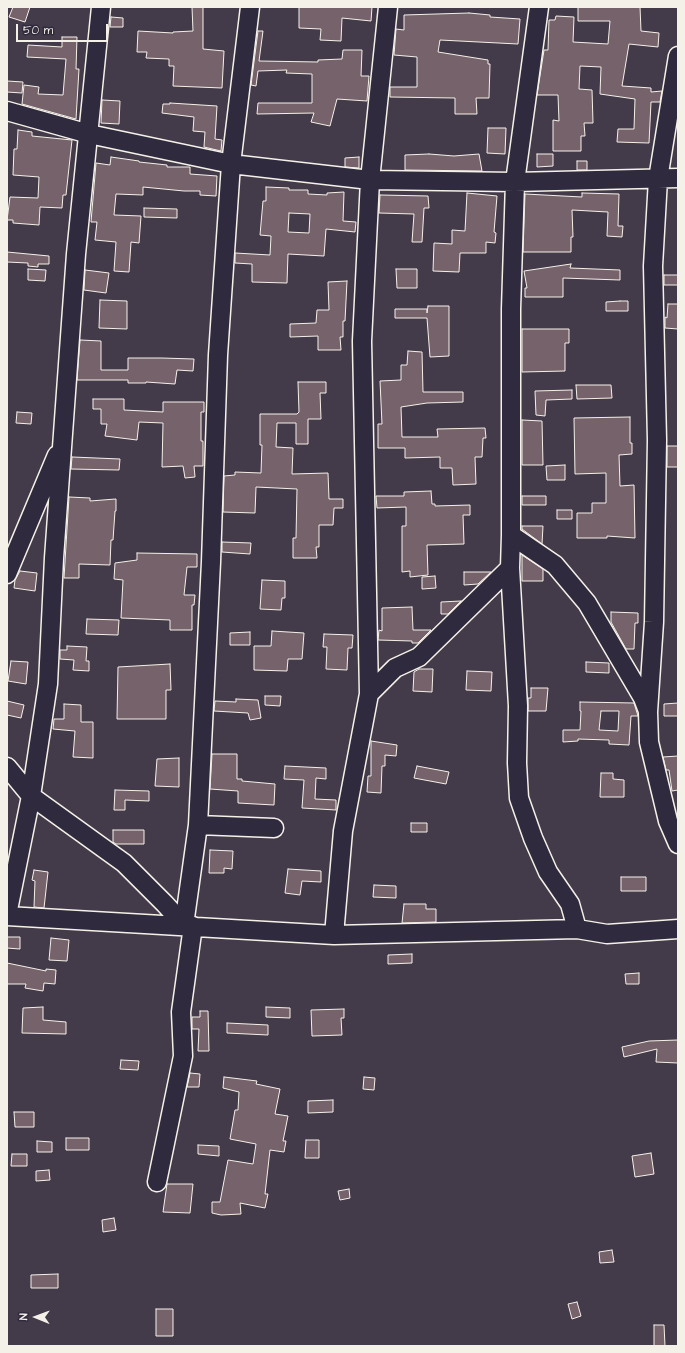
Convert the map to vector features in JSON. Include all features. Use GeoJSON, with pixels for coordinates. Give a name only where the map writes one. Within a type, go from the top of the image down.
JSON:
{"type":"FeatureCollection","features":[{"type":"Feature","properties":{"kind":"street"},"geometry":{"type":"LineString","coordinates":[[101,7],[76,254],[54,558],[48,684],[31,796],[7,915],[334,935],[577,929],[607,934],[678,928]]}},
{"type":"Feature","properties":{"kind":"street"},"geometry":{"type":"LineString","coordinates":[[157,1182],[183,1056],[181,1012],[198,825],[211,562],[218,355],[231,164],[250,7]]}},
{"type":"Feature","properties":{"kind":"street"},"geometry":{"type":"LineString","coordinates":[[334,935],[343,831],[369,694],[362,341],[370,180],[388,7]]}},
{"type":"Feature","properties":{"kind":"street"},"geometry":{"type":"LineString","coordinates":[[539,7],[515,182],[511,309],[512,535],[510,568],[518,706],[517,763],[519,798],[533,838],[548,872],[570,904],[577,929]]}},
{"type":"Feature","properties":{"kind":"street"},"geometry":{"type":"LineString","coordinates":[[678,56],[658,179],[653,266],[657,440],[654,622],[648,712],[649,742],[668,821],[678,844]]}},
{"type":"Feature","properties":{"kind":"street"},"geometry":{"type":"LineString","coordinates":[[7,111],[89,134],[231,164],[370,180],[515,182],[678,178]]}},
{"type":"Feature","properties":{"kind":"street"},"geometry":{"type":"LineString","coordinates":[[7,574],[63,440]]}},
{"type":"Feature","properties":{"kind":"street"},"geometry":{"type":"LineString","coordinates":[[512,535],[555,565],[587,603],[643,698],[648,712]]}},
{"type":"Feature","properties":{"kind":"street"},"geometry":{"type":"LineString","coordinates":[[369,694],[395,668],[419,658],[510,568]]}},
{"type":"Feature","properties":{"kind":"street"},"geometry":{"type":"LineString","coordinates":[[7,767],[31,796],[124,863],[188,926]]}},
{"type":"Feature","properties":{"kind":"street"},"geometry":{"type":"LineString","coordinates":[[198,825],[274,828]]}},
{"type":"Feature","properties":{"kind":"building"},"geometry":{"type":"Polygon","coordinates":[[[13,7],[30,7],[25,22],[9,17],[13,7]]]}},
{"type":"Feature","properties":{"kind":"building"},"geometry":{"type":"Polygon","coordinates":[[[192,7],[203,7],[203,49],[224,51],[222,88],[173,86],[174,66],[169,66],[169,59],[146,58],[147,52],[137,52],[138,31],[173,33],[193,31],[192,7]]]}},
{"type":"Feature","properties":{"kind":"building"},"geometry":{"type":"Polygon","coordinates":[[[299,7],[372,7],[371,21],[342,18],[341,41],[320,40],[321,29],[299,28],[299,7]]]}},
{"type":"Feature","properties":{"kind":"building"},"geometry":{"type":"Polygon","coordinates":[[[578,7],[640,7],[641,31],[659,33],[658,47],[629,44],[622,86],[651,88],[651,92],[662,91],[660,102],[651,102],[649,143],[617,142],[618,129],[634,129],[635,99],[600,94],[601,67],[580,66],[579,89],[592,90],[593,123],[584,123],[585,136],[581,136],[581,151],[553,151],[553,120],[559,121],[558,95],[537,95],[544,50],[548,50],[549,20],[555,20],[556,16],[574,17],[573,42],[608,44],[610,21],[578,21],[578,7]]]}},
{"type":"Feature","properties":{"kind":"building"},"geometry":{"type":"Polygon","coordinates":[[[469,13],[490,15],[490,17],[520,19],[518,44],[440,40],[438,52],[488,60],[488,64],[490,64],[489,98],[476,98],[477,114],[455,114],[455,98],[390,97],[390,87],[417,87],[417,57],[394,55],[396,29],[404,30],[404,15],[469,13]]]}},
{"type":"Feature","properties":{"kind":"building"},"geometry":{"type":"Polygon","coordinates":[[[111,17],[123,18],[123,27],[110,27],[111,17]]]}},
{"type":"Feature","properties":{"kind":"building"},"geometry":{"type":"Polygon","coordinates":[[[258,31],[263,31],[259,61],[318,62],[318,60],[342,59],[343,50],[362,50],[361,76],[369,76],[367,101],[337,99],[330,126],[311,122],[314,113],[257,114],[258,103],[312,103],[312,74],[286,73],[287,70],[258,71],[256,86],[251,85],[258,31]]]}},
{"type":"Feature","properties":{"kind":"building"},"geometry":{"type":"Polygon","coordinates":[[[62,37],[77,37],[76,69],[79,69],[76,119],[22,104],[24,85],[39,87],[38,94],[63,95],[66,59],[27,57],[28,45],[62,47],[62,37]]]}},
{"type":"Feature","properties":{"kind":"building"},"geometry":{"type":"Polygon","coordinates":[[[7,81],[23,82],[22,93],[7,92],[7,81]]]}},
{"type":"Feature","properties":{"kind":"building"},"geometry":{"type":"Polygon","coordinates":[[[102,100],[120,101],[119,124],[101,123],[102,100]]]}},
{"type":"Feature","properties":{"kind":"building"},"geometry":{"type":"Polygon","coordinates":[[[170,103],[217,106],[215,139],[222,140],[221,151],[204,147],[205,132],[193,131],[194,117],[162,113],[163,104],[170,103]]]}},
{"type":"Feature","properties":{"kind":"building"},"geometry":{"type":"Polygon","coordinates":[[[488,128],[506,128],[505,154],[487,153],[488,128]]]}},
{"type":"Feature","properties":{"kind":"building"},"geometry":{"type":"Polygon","coordinates":[[[18,130],[32,132],[32,136],[72,140],[66,195],[63,195],[62,208],[40,207],[39,225],[13,223],[13,220],[7,220],[10,197],[38,198],[39,177],[13,175],[14,149],[17,149],[18,130]]]}},
{"type":"Feature","properties":{"kind":"building"},"geometry":{"type":"Polygon","coordinates":[[[429,154],[454,156],[479,154],[482,171],[405,170],[405,155],[429,154]]]}},
{"type":"Feature","properties":{"kind":"building"},"geometry":{"type":"Polygon","coordinates":[[[537,154],[553,154],[553,166],[537,167],[537,154]]]}},
{"type":"Feature","properties":{"kind":"building"},"geometry":{"type":"Polygon","coordinates":[[[111,157],[167,165],[167,167],[190,167],[190,174],[217,176],[216,196],[200,195],[200,191],[143,187],[143,195],[116,194],[114,215],[141,216],[139,243],[131,242],[129,272],[114,271],[116,242],[95,240],[97,222],[91,222],[96,163],[110,165],[111,157]]]}},
{"type":"Feature","properties":{"kind":"building"},"geometry":{"type":"Polygon","coordinates":[[[359,157],[359,168],[345,167],[345,158],[359,157]]]}},
{"type":"Feature","properties":{"kind":"building"},"geometry":{"type":"Polygon","coordinates":[[[577,161],[587,161],[587,170],[577,170],[577,161]]]}},
{"type":"Feature","properties":{"kind":"building"},"geometry":{"type":"Polygon","coordinates":[[[266,187],[289,188],[289,190],[308,190],[308,194],[327,195],[327,193],[344,192],[343,221],[356,222],[355,232],[326,229],[324,256],[288,254],[287,283],[252,282],[252,264],[235,263],[235,253],[270,255],[271,236],[260,235],[263,201],[266,201],[266,187]],[[289,213],[288,232],[309,233],[310,214],[289,213]]]}},
{"type":"Feature","properties":{"kind":"building"},"geometry":{"type":"Polygon","coordinates":[[[467,193],[497,196],[494,232],[496,233],[495,243],[486,242],[486,253],[460,253],[459,272],[433,271],[434,243],[452,244],[452,230],[465,231],[467,193]]]}},
{"type":"Feature","properties":{"kind":"building"},"geometry":{"type":"Polygon","coordinates":[[[582,193],[619,194],[618,226],[623,226],[622,237],[607,236],[608,212],[572,210],[573,237],[571,237],[571,252],[523,252],[525,194],[582,197],[582,193]]]}},
{"type":"Feature","properties":{"kind":"building"},"geometry":{"type":"Polygon","coordinates":[[[380,195],[428,196],[429,208],[424,208],[422,242],[412,242],[414,214],[379,213],[380,195]]]}},
{"type":"Feature","properties":{"kind":"building"},"geometry":{"type":"Polygon","coordinates":[[[144,208],[177,209],[177,218],[144,217],[144,208]]]}},
{"type":"Feature","properties":{"kind":"building"},"geometry":{"type":"Polygon","coordinates":[[[7,252],[49,256],[49,264],[38,264],[38,267],[28,266],[28,263],[7,262],[7,252]]]}},
{"type":"Feature","properties":{"kind":"building"},"geometry":{"type":"Polygon","coordinates":[[[571,264],[570,268],[620,270],[620,280],[563,278],[563,297],[525,297],[525,288],[527,288],[524,271],[571,264]]]}},
{"type":"Feature","properties":{"kind":"building"},"geometry":{"type":"Polygon","coordinates":[[[28,269],[46,270],[45,281],[28,280],[28,269]]]}},
{"type":"Feature","properties":{"kind":"building"},"geometry":{"type":"Polygon","coordinates":[[[396,269],[417,269],[417,288],[397,288],[396,269]]]}},
{"type":"Feature","properties":{"kind":"building"},"geometry":{"type":"Polygon","coordinates":[[[85,270],[109,273],[106,293],[84,290],[85,270]]]}},
{"type":"Feature","properties":{"kind":"building"},"geometry":{"type":"Polygon","coordinates":[[[664,275],[678,275],[678,285],[664,285],[664,275]]]}},
{"type":"Feature","properties":{"kind":"building"},"geometry":{"type":"Polygon","coordinates":[[[347,281],[343,337],[340,337],[341,350],[318,350],[318,336],[290,337],[290,324],[316,323],[317,310],[329,310],[328,282],[347,281]]]}},
{"type":"Feature","properties":{"kind":"building"},"geometry":{"type":"Polygon","coordinates":[[[100,300],[127,301],[127,329],[99,328],[100,300]]]}},
{"type":"Feature","properties":{"kind":"building"},"geometry":{"type":"Polygon","coordinates":[[[628,301],[628,311],[606,311],[606,302],[628,301]]]}},
{"type":"Feature","properties":{"kind":"building"},"geometry":{"type":"Polygon","coordinates":[[[668,304],[678,304],[678,329],[665,328],[665,317],[667,318],[668,304]]]}},
{"type":"Feature","properties":{"kind":"building"},"geometry":{"type":"Polygon","coordinates":[[[428,306],[449,306],[449,356],[430,357],[427,318],[395,318],[395,309],[427,309],[427,313],[428,306]]]}},
{"type":"Feature","properties":{"kind":"building"},"geometry":{"type":"Polygon","coordinates":[[[522,329],[569,329],[569,343],[565,343],[565,371],[522,372],[522,329]]]}},
{"type":"Feature","properties":{"kind":"building"},"geometry":{"type":"Polygon","coordinates":[[[80,340],[101,341],[101,370],[128,370],[128,358],[162,358],[194,359],[193,371],[177,370],[175,384],[146,382],[128,383],[128,380],[77,380],[80,340]]]}},
{"type":"Feature","properties":{"kind":"building"},"geometry":{"type":"Polygon","coordinates":[[[408,351],[422,352],[423,392],[463,392],[463,402],[427,403],[401,407],[402,437],[438,437],[437,429],[485,428],[486,438],[483,438],[482,457],[475,457],[476,484],[453,485],[452,468],[440,468],[440,457],[405,458],[405,448],[378,448],[378,424],[382,424],[380,381],[401,380],[401,365],[407,365],[408,351]]]}},
{"type":"Feature","properties":{"kind":"building"},"geometry":{"type":"Polygon","coordinates":[[[298,382],[326,382],[326,393],[320,393],[321,419],[308,419],[308,444],[296,444],[296,423],[277,423],[276,447],[293,448],[292,474],[328,473],[329,499],[343,499],[343,508],[334,508],[333,525],[319,525],[319,547],[316,547],[317,558],[293,558],[293,538],[296,538],[297,489],[256,487],[255,513],[223,512],[224,476],[235,475],[235,472],[261,473],[262,445],[260,445],[260,414],[297,414],[299,412],[298,382]]]}},
{"type":"Feature","properties":{"kind":"building"},"geometry":{"type":"Polygon","coordinates":[[[576,385],[611,385],[612,398],[577,399],[576,385]]]}},
{"type":"Feature","properties":{"kind":"building"},"geometry":{"type":"Polygon","coordinates":[[[572,390],[572,399],[546,400],[545,416],[536,415],[535,391],[572,390]]]}},
{"type":"Feature","properties":{"kind":"building"},"geometry":{"type":"Polygon","coordinates":[[[93,399],[124,399],[124,410],[163,412],[163,402],[204,402],[204,412],[201,412],[203,466],[194,466],[195,477],[185,478],[183,466],[162,467],[163,423],[139,422],[137,440],[105,436],[107,424],[101,424],[101,409],[93,409],[93,399]]]}},
{"type":"Feature","properties":{"kind":"building"},"geometry":{"type":"Polygon","coordinates":[[[17,412],[32,413],[31,424],[16,423],[17,412]]]}},
{"type":"Feature","properties":{"kind":"building"},"geometry":{"type":"Polygon","coordinates":[[[630,417],[630,443],[632,443],[632,454],[619,455],[620,486],[634,485],[635,538],[607,536],[607,538],[577,538],[577,513],[592,513],[592,503],[606,503],[606,473],[575,474],[574,418],[630,417]]]}},
{"type":"Feature","properties":{"kind":"building"},"geometry":{"type":"Polygon","coordinates":[[[522,420],[542,421],[543,465],[522,465],[522,420]]]}},
{"type":"Feature","properties":{"kind":"building"},"geometry":{"type":"Polygon","coordinates":[[[667,446],[678,446],[678,467],[667,467],[667,446]]]}},
{"type":"Feature","properties":{"kind":"building"},"geometry":{"type":"Polygon","coordinates":[[[72,457],[120,459],[119,470],[71,469],[72,457]]]}},
{"type":"Feature","properties":{"kind":"building"},"geometry":{"type":"Polygon","coordinates":[[[565,465],[565,480],[547,480],[546,466],[565,465]]]}},
{"type":"Feature","properties":{"kind":"building"},"geometry":{"type":"Polygon","coordinates":[[[431,491],[432,504],[435,504],[435,506],[470,505],[470,515],[463,515],[464,544],[427,545],[428,575],[410,577],[410,571],[402,572],[402,526],[406,526],[406,507],[377,508],[376,496],[404,496],[404,492],[431,491]]]}},
{"type":"Feature","properties":{"kind":"building"},"geometry":{"type":"Polygon","coordinates":[[[522,496],[546,496],[546,505],[522,505],[522,496]]]}},
{"type":"Feature","properties":{"kind":"building"},"geometry":{"type":"Polygon","coordinates":[[[69,497],[90,498],[90,501],[116,499],[113,540],[111,540],[110,565],[79,564],[79,578],[64,578],[69,497]]]}},
{"type":"Feature","properties":{"kind":"building"},"geometry":{"type":"Polygon","coordinates":[[[557,510],[572,510],[572,519],[557,519],[557,510]]]}},
{"type":"Feature","properties":{"kind":"building"},"geometry":{"type":"Polygon","coordinates":[[[522,526],[543,526],[542,544],[522,529],[522,526]]]}},
{"type":"Feature","properties":{"kind":"building"},"geometry":{"type":"Polygon","coordinates":[[[222,542],[251,543],[250,554],[222,552],[222,542]]]}},
{"type":"Feature","properties":{"kind":"building"},"geometry":{"type":"Polygon","coordinates":[[[137,553],[197,554],[197,567],[187,567],[184,595],[195,595],[194,605],[192,605],[192,630],[170,630],[170,620],[121,618],[123,580],[114,579],[115,563],[137,560],[137,553]]]}},
{"type":"Feature","properties":{"kind":"building"},"geometry":{"type":"Polygon","coordinates":[[[522,555],[543,569],[543,581],[522,581],[522,555]]]}},
{"type":"Feature","properties":{"kind":"building"},"geometry":{"type":"Polygon","coordinates":[[[20,571],[37,573],[35,591],[14,588],[15,580],[20,571]]]}},
{"type":"Feature","properties":{"kind":"building"},"geometry":{"type":"Polygon","coordinates":[[[464,572],[491,572],[478,584],[464,585],[464,572]]]}},
{"type":"Feature","properties":{"kind":"building"},"geometry":{"type":"Polygon","coordinates":[[[435,576],[436,588],[422,589],[422,577],[435,576]]]}},
{"type":"Feature","properties":{"kind":"building"},"geometry":{"type":"Polygon","coordinates":[[[262,580],[285,581],[285,598],[282,598],[281,610],[260,609],[262,580]]]}},
{"type":"Feature","properties":{"kind":"building"},"geometry":{"type":"Polygon","coordinates":[[[461,601],[448,614],[441,614],[441,602],[461,601]]]}},
{"type":"Feature","properties":{"kind":"building"},"geometry":{"type":"Polygon","coordinates":[[[412,607],[413,630],[431,630],[418,643],[412,643],[412,641],[378,640],[379,630],[382,631],[382,608],[412,607]]]}},
{"type":"Feature","properties":{"kind":"building"},"geometry":{"type":"Polygon","coordinates":[[[611,612],[638,613],[638,623],[635,623],[634,649],[626,649],[611,622],[611,612]]]}},
{"type":"Feature","properties":{"kind":"building"},"geometry":{"type":"Polygon","coordinates":[[[87,619],[119,620],[118,635],[86,634],[87,619]]]}},
{"type":"Feature","properties":{"kind":"building"},"geometry":{"type":"Polygon","coordinates":[[[272,631],[304,633],[302,659],[288,659],[287,671],[254,670],[254,646],[271,646],[272,631]]]}},
{"type":"Feature","properties":{"kind":"building"},"geometry":{"type":"Polygon","coordinates":[[[250,632],[250,645],[230,645],[230,633],[250,632]]]}},
{"type":"Feature","properties":{"kind":"building"},"geometry":{"type":"Polygon","coordinates":[[[324,634],[353,635],[352,648],[348,648],[347,670],[326,669],[327,647],[323,647],[324,634]]]}},
{"type":"Feature","properties":{"kind":"building"},"geometry":{"type":"Polygon","coordinates":[[[67,646],[87,647],[86,661],[89,661],[89,671],[73,670],[74,660],[60,659],[60,650],[67,650],[67,646]]]}},
{"type":"Feature","properties":{"kind":"building"},"geometry":{"type":"Polygon","coordinates":[[[11,661],[28,662],[26,684],[8,681],[11,661]]]}},
{"type":"Feature","properties":{"kind":"building"},"geometry":{"type":"Polygon","coordinates":[[[586,662],[609,663],[609,673],[586,672],[586,662]]]}},
{"type":"Feature","properties":{"kind":"building"},"geometry":{"type":"Polygon","coordinates":[[[170,664],[171,690],[166,690],[166,719],[117,719],[118,667],[170,664]]]}},
{"type":"Feature","properties":{"kind":"building"},"geometry":{"type":"Polygon","coordinates":[[[419,669],[433,669],[432,692],[413,691],[414,672],[419,669]]]}},
{"type":"Feature","properties":{"kind":"building"},"geometry":{"type":"Polygon","coordinates":[[[467,671],[492,672],[491,691],[466,690],[467,671]]]}},
{"type":"Feature","properties":{"kind":"building"},"geometry":{"type":"Polygon","coordinates":[[[531,688],[548,688],[546,711],[528,711],[528,698],[531,698],[531,688]]]}},
{"type":"Feature","properties":{"kind":"building"},"geometry":{"type":"Polygon","coordinates":[[[265,696],[281,696],[280,706],[265,705],[265,696]]]}},
{"type":"Feature","properties":{"kind":"building"},"geometry":{"type":"Polygon","coordinates":[[[236,699],[258,700],[261,718],[250,720],[248,713],[214,711],[215,701],[236,702],[236,699]]]}},
{"type":"Feature","properties":{"kind":"building"},"geometry":{"type":"Polygon","coordinates":[[[7,701],[24,705],[21,718],[7,715],[7,701]]]}},
{"type":"Feature","properties":{"kind":"building"},"geometry":{"type":"Polygon","coordinates":[[[580,702],[634,703],[638,716],[631,716],[629,745],[609,744],[609,740],[578,739],[578,741],[563,742],[563,730],[580,730],[580,702]],[[601,711],[599,730],[618,731],[619,711],[601,711]]]}},
{"type":"Feature","properties":{"kind":"building"},"geometry":{"type":"Polygon","coordinates":[[[678,703],[678,716],[664,716],[664,704],[678,703]]]}},
{"type":"Feature","properties":{"kind":"building"},"geometry":{"type":"Polygon","coordinates":[[[64,704],[81,705],[81,722],[93,722],[93,758],[73,757],[75,731],[53,729],[54,719],[64,719],[64,704]]]}},
{"type":"Feature","properties":{"kind":"building"},"geometry":{"type":"Polygon","coordinates":[[[371,741],[397,745],[396,756],[385,755],[385,766],[382,766],[381,793],[367,792],[368,776],[371,776],[371,741]]]}},
{"type":"Feature","properties":{"kind":"building"},"geometry":{"type":"Polygon","coordinates":[[[212,754],[237,754],[237,779],[242,779],[242,781],[275,784],[274,805],[238,803],[238,791],[210,789],[212,754]]]}},
{"type":"Feature","properties":{"kind":"building"},"geometry":{"type":"Polygon","coordinates":[[[678,756],[678,790],[672,791],[669,770],[666,770],[663,757],[678,756]]]}},
{"type":"Feature","properties":{"kind":"building"},"geometry":{"type":"Polygon","coordinates":[[[179,758],[179,787],[155,786],[157,759],[179,758]]]}},
{"type":"Feature","properties":{"kind":"building"},"geometry":{"type":"Polygon","coordinates":[[[285,766],[326,768],[326,779],[316,778],[315,799],[336,800],[336,810],[302,808],[304,780],[284,779],[285,766]]]}},
{"type":"Feature","properties":{"kind":"building"},"geometry":{"type":"Polygon","coordinates":[[[417,766],[449,772],[446,784],[414,778],[417,766]]]}},
{"type":"Feature","properties":{"kind":"building"},"geometry":{"type":"Polygon","coordinates":[[[601,773],[613,773],[613,779],[624,780],[624,797],[600,797],[601,773]]]}},
{"type":"Feature","properties":{"kind":"building"},"geometry":{"type":"Polygon","coordinates":[[[115,790],[149,791],[149,801],[125,800],[125,810],[114,810],[115,790]]]}},
{"type":"Feature","properties":{"kind":"building"},"geometry":{"type":"Polygon","coordinates":[[[411,823],[427,823],[427,832],[411,832],[411,823]]]}},
{"type":"Feature","properties":{"kind":"building"},"geometry":{"type":"Polygon","coordinates":[[[113,830],[144,830],[144,844],[116,844],[113,842],[113,830]]]}},
{"type":"Feature","properties":{"kind":"building"},"geometry":{"type":"Polygon","coordinates":[[[210,850],[233,851],[232,869],[224,868],[224,873],[209,873],[210,850]]]}},
{"type":"Feature","properties":{"kind":"building"},"geometry":{"type":"Polygon","coordinates":[[[288,869],[321,871],[321,882],[302,881],[300,895],[285,893],[288,869]]]}},
{"type":"Feature","properties":{"kind":"building"},"geometry":{"type":"Polygon","coordinates":[[[34,870],[48,872],[44,908],[34,907],[35,881],[32,880],[34,870]]]}},
{"type":"Feature","properties":{"kind":"building"},"geometry":{"type":"Polygon","coordinates":[[[621,877],[646,877],[646,891],[621,891],[621,877]]]}},
{"type":"Feature","properties":{"kind":"building"},"geometry":{"type":"Polygon","coordinates":[[[374,885],[396,886],[396,898],[373,897],[374,885]]]}},
{"type":"Feature","properties":{"kind":"building"},"geometry":{"type":"Polygon","coordinates":[[[404,904],[426,904],[426,909],[436,909],[436,922],[402,923],[404,904]]]}},
{"type":"Feature","properties":{"kind":"building"},"geometry":{"type":"Polygon","coordinates":[[[7,937],[20,937],[20,949],[7,948],[7,937]]]}},
{"type":"Feature","properties":{"kind":"building"},"geometry":{"type":"Polygon","coordinates":[[[51,938],[69,940],[67,961],[49,960],[51,938]]]}},
{"type":"Feature","properties":{"kind":"building"},"geometry":{"type":"Polygon","coordinates":[[[412,954],[412,963],[388,964],[388,955],[412,954]]]}},
{"type":"Feature","properties":{"kind":"building"},"geometry":{"type":"Polygon","coordinates":[[[7,963],[46,971],[46,969],[56,970],[55,984],[44,983],[43,991],[25,988],[26,984],[7,984],[7,963]]]}},
{"type":"Feature","properties":{"kind":"building"},"geometry":{"type":"Polygon","coordinates":[[[639,973],[639,984],[626,984],[625,974],[639,973]]]}},
{"type":"Feature","properties":{"kind":"building"},"geometry":{"type":"Polygon","coordinates":[[[43,1007],[43,1020],[66,1022],[66,1034],[22,1033],[23,1008],[43,1007]]]}},
{"type":"Feature","properties":{"kind":"building"},"geometry":{"type":"Polygon","coordinates":[[[266,1007],[290,1008],[290,1018],[266,1017],[266,1007]]]}},
{"type":"Feature","properties":{"kind":"building"},"geometry":{"type":"Polygon","coordinates":[[[344,1009],[344,1018],[341,1018],[342,1035],[312,1036],[311,1010],[344,1009]]]}},
{"type":"Feature","properties":{"kind":"building"},"geometry":{"type":"Polygon","coordinates":[[[200,1011],[208,1011],[209,1051],[198,1051],[199,1029],[192,1029],[192,1017],[200,1017],[200,1011]]]}},
{"type":"Feature","properties":{"kind":"building"},"geometry":{"type":"Polygon","coordinates":[[[227,1023],[268,1025],[268,1035],[227,1033],[227,1023]]]}},
{"type":"Feature","properties":{"kind":"building"},"geometry":{"type":"Polygon","coordinates":[[[678,1040],[678,1063],[656,1062],[657,1049],[624,1057],[622,1047],[649,1041],[678,1040]]]}},
{"type":"Feature","properties":{"kind":"building"},"geometry":{"type":"Polygon","coordinates":[[[121,1060],[139,1061],[138,1070],[120,1069],[121,1060]]]}},
{"type":"Feature","properties":{"kind":"building"},"geometry":{"type":"Polygon","coordinates":[[[190,1073],[200,1074],[199,1087],[187,1087],[190,1073]]]}},
{"type":"Feature","properties":{"kind":"building"},"geometry":{"type":"Polygon","coordinates":[[[224,1077],[257,1081],[256,1084],[280,1089],[275,1114],[288,1116],[283,1141],[286,1141],[284,1152],[270,1150],[265,1194],[268,1194],[265,1208],[240,1203],[241,1214],[221,1215],[212,1213],[212,1202],[220,1202],[228,1160],[253,1164],[256,1144],[230,1139],[235,1110],[238,1110],[239,1092],[223,1088],[224,1077]]]}},
{"type":"Feature","properties":{"kind":"building"},"geometry":{"type":"Polygon","coordinates":[[[364,1077],[375,1078],[374,1090],[363,1089],[364,1077]]]}},
{"type":"Feature","properties":{"kind":"building"},"geometry":{"type":"Polygon","coordinates":[[[333,1100],[333,1112],[308,1113],[308,1101],[333,1100]]]}},
{"type":"Feature","properties":{"kind":"building"},"geometry":{"type":"Polygon","coordinates":[[[14,1112],[34,1112],[34,1127],[15,1127],[14,1112]]]}},
{"type":"Feature","properties":{"kind":"building"},"geometry":{"type":"Polygon","coordinates":[[[66,1138],[89,1138],[89,1150],[66,1150],[66,1138]]]}},
{"type":"Feature","properties":{"kind":"building"},"geometry":{"type":"Polygon","coordinates":[[[306,1140],[319,1140],[319,1158],[305,1158],[306,1140]]]}},
{"type":"Feature","properties":{"kind":"building"},"geometry":{"type":"Polygon","coordinates":[[[37,1141],[52,1142],[52,1152],[37,1152],[37,1141]]]}},
{"type":"Feature","properties":{"kind":"building"},"geometry":{"type":"Polygon","coordinates":[[[198,1145],[219,1146],[219,1156],[198,1154],[198,1145]]]}},
{"type":"Feature","properties":{"kind":"building"},"geometry":{"type":"Polygon","coordinates":[[[651,1153],[654,1174],[635,1177],[632,1156],[651,1153]]]}},
{"type":"Feature","properties":{"kind":"building"},"geometry":{"type":"Polygon","coordinates":[[[12,1154],[27,1154],[27,1166],[11,1166],[12,1154]]]}},
{"type":"Feature","properties":{"kind":"building"},"geometry":{"type":"Polygon","coordinates":[[[49,1170],[50,1180],[36,1181],[36,1171],[49,1170]]]}},
{"type":"Feature","properties":{"kind":"building"},"geometry":{"type":"Polygon","coordinates":[[[167,1184],[193,1184],[190,1213],[163,1212],[167,1184]]]}},
{"type":"Feature","properties":{"kind":"building"},"geometry":{"type":"Polygon","coordinates":[[[349,1189],[350,1198],[340,1200],[338,1191],[349,1189]]]}},
{"type":"Feature","properties":{"kind":"building"},"geometry":{"type":"Polygon","coordinates":[[[114,1218],[116,1230],[103,1232],[102,1220],[114,1218]]]}},
{"type":"Feature","properties":{"kind":"building"},"geometry":{"type":"Polygon","coordinates":[[[612,1250],[614,1262],[600,1263],[599,1252],[612,1250]]]}},
{"type":"Feature","properties":{"kind":"building"},"geometry":{"type":"Polygon","coordinates":[[[58,1274],[58,1288],[31,1288],[31,1275],[58,1274]]]}},
{"type":"Feature","properties":{"kind":"building"},"geometry":{"type":"Polygon","coordinates":[[[577,1302],[581,1316],[572,1319],[568,1304],[577,1302]]]}},
{"type":"Feature","properties":{"kind":"building"},"geometry":{"type":"Polygon","coordinates":[[[156,1309],[173,1309],[173,1336],[156,1336],[156,1309]]]}},
{"type":"Feature","properties":{"kind":"building"},"geometry":{"type":"Polygon","coordinates":[[[654,1325],[664,1325],[665,1346],[654,1346],[654,1325]]]}}]}
